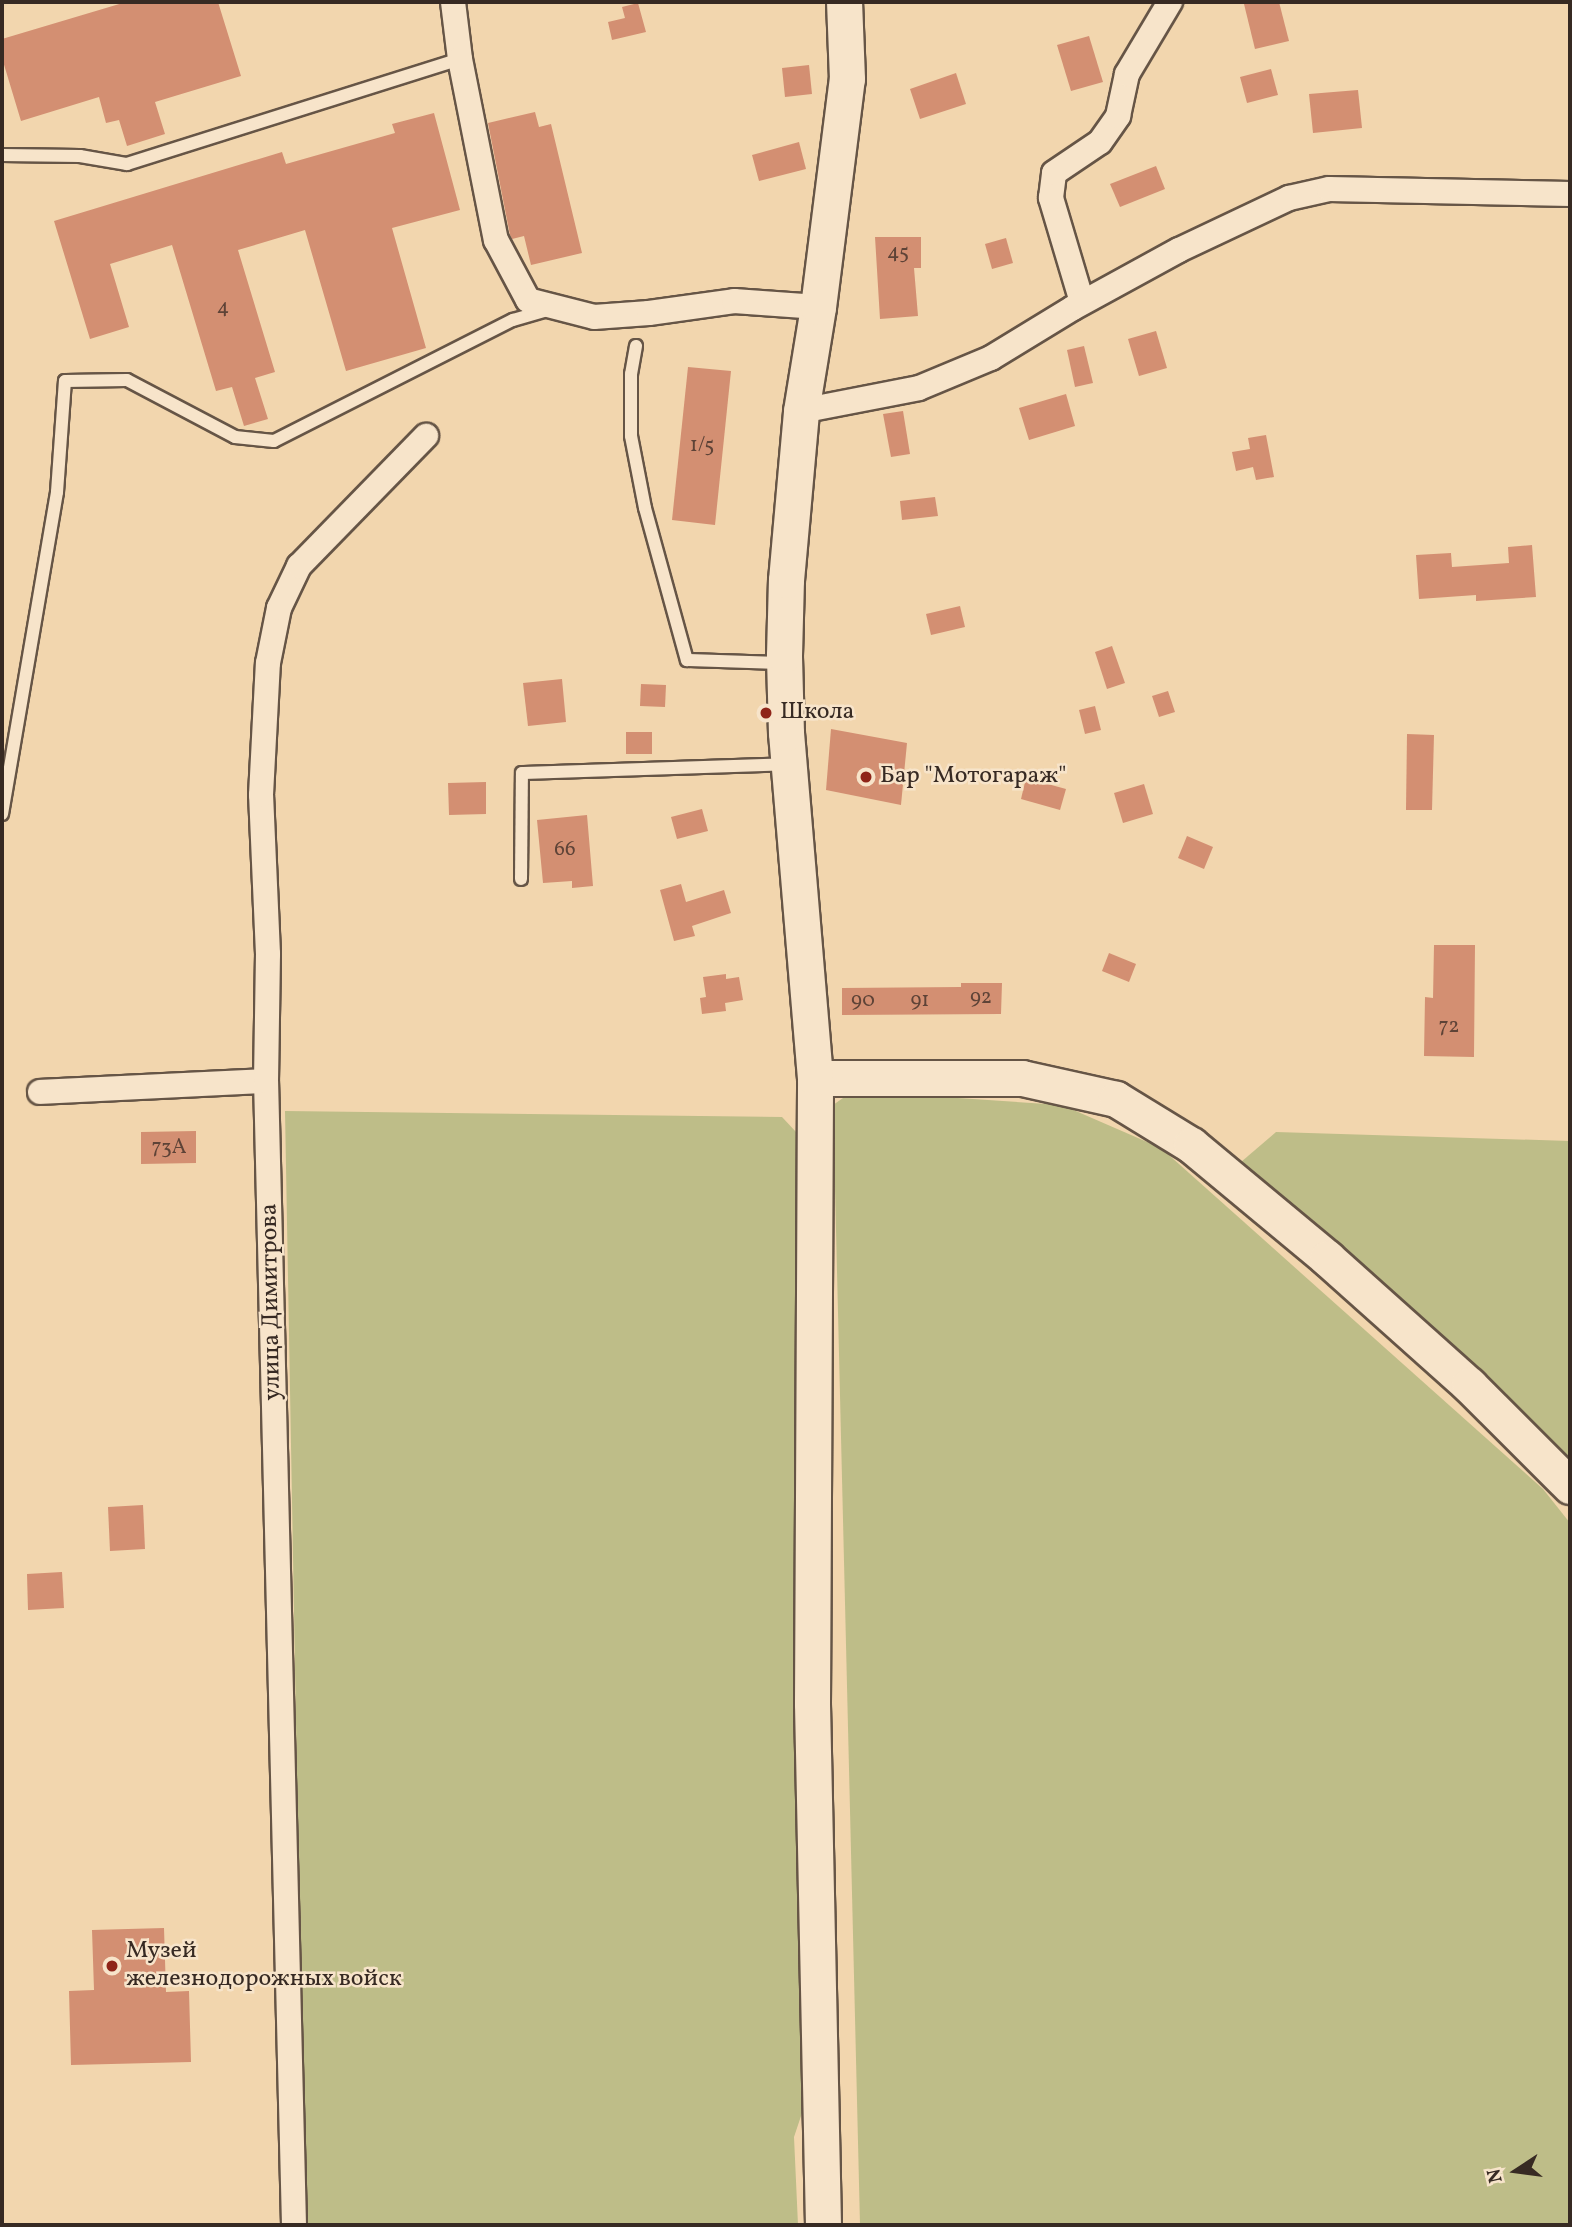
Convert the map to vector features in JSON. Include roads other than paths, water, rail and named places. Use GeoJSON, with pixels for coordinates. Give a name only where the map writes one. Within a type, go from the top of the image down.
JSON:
{"type":"FeatureCollection","features":[{"type":"Feature","properties":{"kind":"main road"},"geometry":{"type":"LineString","coordinates":[[824,2225],[812,1703],[815,1078],[789,764],[784,663],[786,580],[801,411],[818,307],[846,79],[844,2]]}},
{"type":"Feature","properties":{"kind":"main road"},"geometry":{"type":"LineString","coordinates":[[815,1078],[1022,1078],[1116,1099],[1191,1145],[1327,1258],[1469,1385],[1570,1486]]}},
{"type":"Feature","properties":{"kind":"street"},"geometry":{"type":"LineString","coordinates":[[453,2],[460,59],[496,240],[528,300],[594,317],[734,302],[818,307]]}},
{"type":"Feature","properties":{"kind":"street"},"geometry":{"type":"LineString","coordinates":[[1082,302],[1051,198],[1054,173],[1100,142],[1118,116],[1127,74],[1170,2]]}},
{"type":"Feature","properties":{"kind":"street"},"geometry":{"type":"LineString","coordinates":[[801,411],[919,388],[991,358],[1082,302],[1179,250],[1289,198],[1329,189],[1570,194]]}},
{"type":"Feature","properties":{"kind":"street","name":"улица Димитрова"},"geometry":{"type":"LineString","coordinates":[[294,2225],[266,1081],[268,954],[261,795],[268,663],[279,608],[299,566],[426,436]]}},
{"type":"Feature","properties":{"kind":"street"},"geometry":{"type":"LineString","coordinates":[[40,1092],[266,1081]]}},
{"type":"Feature","properties":{"kind":"lane"},"geometry":{"type":"LineString","coordinates":[[2,155],[79,156],[127,163],[460,59]]}},
{"type":"Feature","properties":{"kind":"lane"},"geometry":{"type":"LineString","coordinates":[[2,814],[57,492],[65,381],[127,380],[236,437],[274,441],[513,320],[554,308]]}},
{"type":"Feature","properties":{"kind":"lane"},"geometry":{"type":"LineString","coordinates":[[635,346],[631,374],[631,436],[645,508],[687,660],[784,663]]}},
{"type":"Feature","properties":{"kind":"lane"},"geometry":{"type":"LineString","coordinates":[[521,879],[522,773],[789,764]]}},
{"type":"Feature","properties":{"kind":"place","name":"Школа"},"geometry":{"type":"Point","coordinates":[766,713]}},
{"type":"Feature","properties":{"kind":"place","name":"Бар \"Мотогараж\""},"geometry":{"type":"Point","coordinates":[866,777]}},
{"type":"Feature","properties":{"kind":"place","name":"Музей железнодорожных войск"},"geometry":{"type":"Point","coordinates":[112,1966]}}]}
